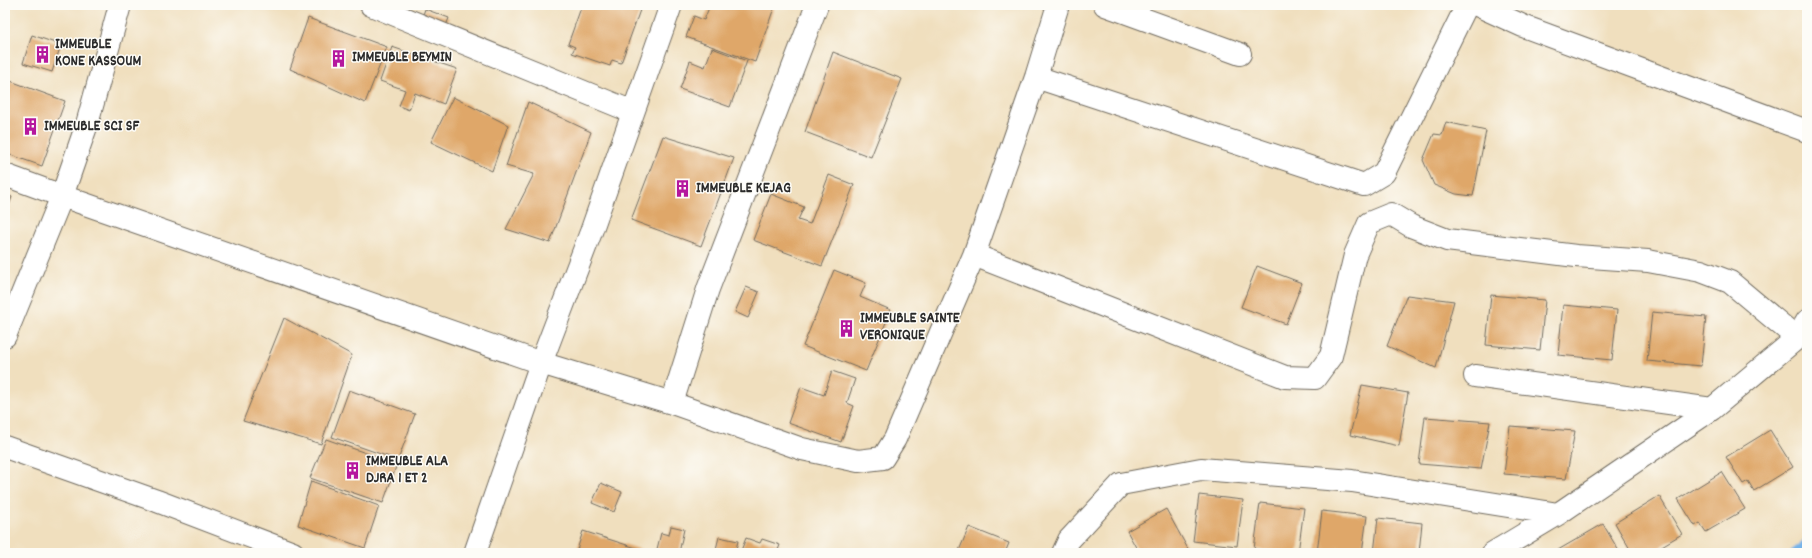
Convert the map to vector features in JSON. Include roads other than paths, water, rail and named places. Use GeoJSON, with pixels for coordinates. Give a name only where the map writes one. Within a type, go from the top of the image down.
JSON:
{"type":"FeatureCollection","features":[{"type":"Feature","properties":{"kind":"street"},"geometry":{"type":"LineString","coordinates":[[5,336],[62,196],[87,124],[120,5]]}},
{"type":"Feature","properties":{"kind":"street"},"geometry":{"type":"LineString","coordinates":[[370,5],[634,112]]}},
{"type":"Feature","properties":{"kind":"street"},"geometry":{"type":"LineString","coordinates":[[475,553],[540,363],[591,232],[671,5]]}},
{"type":"Feature","properties":{"kind":"street"},"geometry":{"type":"LineString","coordinates":[[672,403],[708,289],[817,5]]}},
{"type":"Feature","properties":{"kind":"street"},"geometry":{"type":"LineString","coordinates":[[5,175],[540,363],[672,403],[802,449],[858,461],[883,458],[895,438],[974,255],[1036,77],[1058,5]]}},
{"type":"Feature","properties":{"kind":"street"},"geometry":{"type":"LineString","coordinates":[[1105,5],[1240,54]]}},
{"type":"Feature","properties":{"kind":"street"},"geometry":{"type":"LineString","coordinates":[[1036,77],[1364,185],[1384,173],[1467,5]]}},
{"type":"Feature","properties":{"kind":"street"},"geometry":{"type":"LineString","coordinates":[[1477,5],[1523,26],[1807,131]]}},
{"type":"Feature","properties":{"kind":"street"},"geometry":{"type":"LineString","coordinates":[[974,255],[1285,377],[1315,378],[1331,356],[1355,255],[1369,223],[1391,214],[1411,226],[1448,240],[1576,256],[1648,261],[1701,270],[1730,282],[1802,330],[1712,409],[1558,514],[1493,553]]}},
{"type":"Feature","properties":{"kind":"street"},"geometry":{"type":"LineString","coordinates":[[1475,376],[1712,409]]}},
{"type":"Feature","properties":{"kind":"street"},"geometry":{"type":"LineString","coordinates":[[5,447],[157,501],[293,553]]}},
{"type":"Feature","properties":{"kind":"street"},"geometry":{"type":"LineString","coordinates":[[1063,553],[1069,540],[1121,484],[1201,470],[1352,481],[1558,514]]}},
{"type":"Feature","properties":{"kind":"waterway"},"geometry":{"type":"LineString","coordinates":[[1793,553],[1807,543]]}},
{"type":"Feature","properties":{"kind":"place","name":"IMMEUBLE KONE KASSOUM"},"geometry":{"type":"Point","coordinates":[42,54]}},
{"type":"Feature","properties":{"kind":"place","name":"IMMEUBLE BEYMIN"},"geometry":{"type":"Point","coordinates":[339,58]}},
{"type":"Feature","properties":{"kind":"place","name":"IMMEUBLE SCI SF"},"geometry":{"type":"Point","coordinates":[31,127]}},
{"type":"Feature","properties":{"kind":"place","name":"IMMEUBLE KEJAG"},"geometry":{"type":"Point","coordinates":[683,189]}},
{"type":"Feature","properties":{"kind":"place","name":"IMMEUBLE SAINTE VERONIQUE"},"geometry":{"type":"Point","coordinates":[847,328]}},
{"type":"Feature","properties":{"kind":"place","name":"IMMEUBLE ALA DJRA 1 ET 2"},"geometry":{"type":"Point","coordinates":[353,471]}}]}
